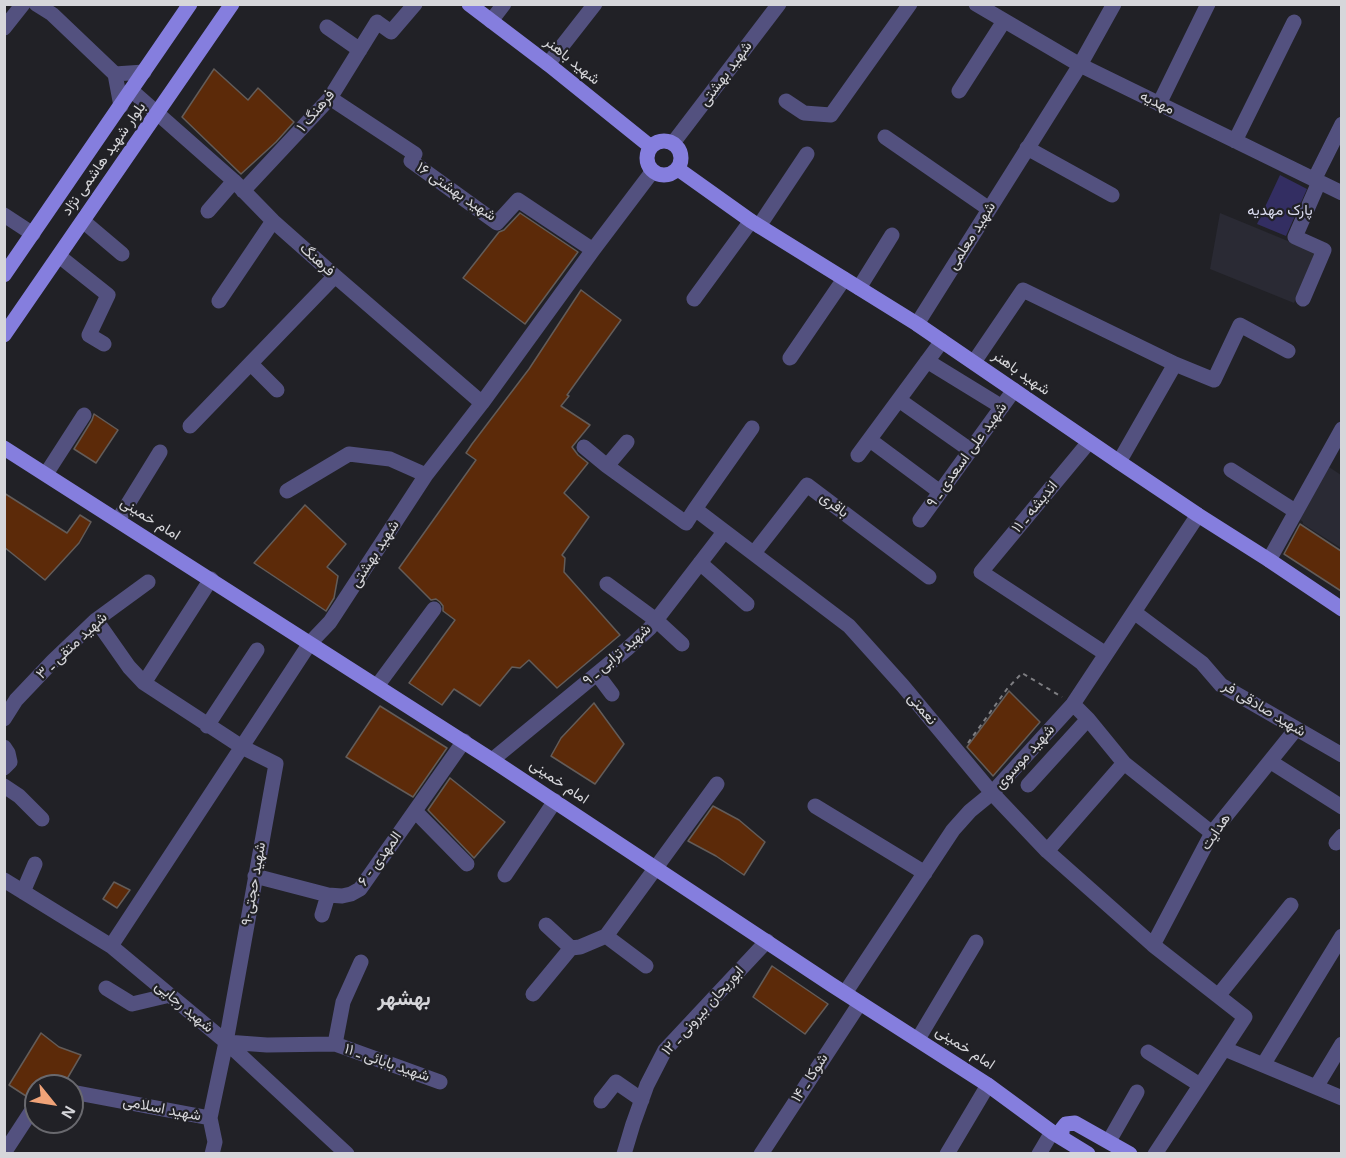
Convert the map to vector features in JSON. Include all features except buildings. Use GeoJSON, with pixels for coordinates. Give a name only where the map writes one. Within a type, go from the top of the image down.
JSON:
{"type":"FeatureCollection","features":[{"type":"Feature","properties":{"kind":"main road","name":"بلوار شهید هاشمی نژاد"},"geometry":{"type":"LineString","coordinates":[[4,275],[190,4]]}},
{"type":"Feature","properties":{"kind":"main road","name":"بلوار شهید هاشمی نژاد"},"geometry":{"type":"LineString","coordinates":[[4,335],[232,4]]}},
{"type":"Feature","properties":{"kind":"main road","name":"شهید باهنر"},"geometry":{"type":"LineString","coordinates":[[470,4],[651,147]]}},
{"type":"Feature","properties":{"kind":"main road"},"geometry":{"type":"LineString","coordinates":[[661,141],[673,143],[682,158],[678,169],[666,176],[652,172],[647,157],[651,147],[661,141]]}},
{"type":"Feature","properties":{"kind":"main road","name":"شهید باهنر"},"geometry":{"type":"LineString","coordinates":[[678,169],[755,224],[917,324],[1089,442],[1341,609]]}},
{"type":"Feature","properties":{"kind":"main road","name":"امام خمینی"},"geometry":{"type":"LineString","coordinates":[[4,448],[464,741],[988,1085],[1088,1154]]}},
{"type":"Feature","properties":{"kind":"main road"},"geometry":{"type":"LineString","coordinates":[[1057,1134],[1066,1124],[1075,1123],[1130,1154]]}},
{"type":"Feature","properties":{"kind":"street"},"geometry":{"type":"LineString","coordinates":[[4,28],[23,4]]}},
{"type":"Feature","properties":{"kind":"street"},"geometry":{"type":"LineString","coordinates":[[36,4],[52,14],[115,75],[121,105]]}},
{"type":"Feature","properties":{"kind":"street","name":"فرهنگ ۱"},"geometry":{"type":"LineString","coordinates":[[208,211],[239,186],[330,98],[377,22],[391,32],[415,4]]}},
{"type":"Feature","properties":{"kind":"street"},"geometry":{"type":"LineString","coordinates":[[492,21],[504,4]]}},
{"type":"Feature","properties":{"kind":"street"},"geometry":{"type":"LineString","coordinates":[[548,64],[595,4]]}},
{"type":"Feature","properties":{"kind":"street","name":"شهید بهشتی"},"geometry":{"type":"LineString","coordinates":[[673,143],[779,4]]}},
{"type":"Feature","properties":{"kind":"street"},"geometry":{"type":"LineString","coordinates":[[786,101],[804,113],[831,115],[910,4]]}},
{"type":"Feature","properties":{"kind":"street","name":"مهدیه"},"geometry":{"type":"LineString","coordinates":[[976,4],[1080,65],[1341,193]]}},
{"type":"Feature","properties":{"kind":"street","name":"شهید معلمی"},"geometry":{"type":"LineString","coordinates":[[917,324],[1080,65],[1114,4]]}},
{"type":"Feature","properties":{"kind":"street"},"geometry":{"type":"LineString","coordinates":[[1159,104],[1208,4]]}},
{"type":"Feature","properties":{"kind":"street"},"geometry":{"type":"LineString","coordinates":[[959,91],[1004,21]]}},
{"type":"Feature","properties":{"kind":"street"},"geometry":{"type":"LineString","coordinates":[[1235,141],[1294,22]]}},
{"type":"Feature","properties":{"kind":"street"},"geometry":{"type":"LineString","coordinates":[[327,27],[360,50]]}},
{"type":"Feature","properties":{"kind":"street"},"geometry":{"type":"LineString","coordinates":[[115,75],[144,72]]}},
{"type":"Feature","properties":{"kind":"street","name":"فرهنگ"},"geometry":{"type":"LineString","coordinates":[[131,90],[239,186],[273,221],[482,403]]}},
{"type":"Feature","properties":{"kind":"street","name":"شهید بهشتی ۱۶"},"geometry":{"type":"LineString","coordinates":[[330,98],[415,154],[411,160],[497,223],[518,200],[592,250]]}},
{"type":"Feature","properties":{"kind":"street"},"geometry":{"type":"LineString","coordinates":[[1303,299],[1324,250],[1295,237],[1341,124]]}},
{"type":"Feature","properties":{"kind":"street"},"geometry":{"type":"LineString","coordinates":[[885,137],[989,209]]}},
{"type":"Feature","properties":{"kind":"street"},"geometry":{"type":"LineString","coordinates":[[1027,148],[1112,195]]}},
{"type":"Feature","properties":{"kind":"street"},"geometry":{"type":"LineString","coordinates":[[694,299],[755,224],[807,154]]}},
{"type":"Feature","properties":{"kind":"street","name":"شهید بهشتی"},"geometry":{"type":"LineString","coordinates":[[111,946],[310,643],[330,622],[426,475],[482,403],[592,250],[652,172]]}},
{"type":"Feature","properties":{"kind":"street"},"geometry":{"type":"LineString","coordinates":[[4,215],[33,234]]}},
{"type":"Feature","properties":{"kind":"street"},"geometry":{"type":"LineString","coordinates":[[83,221],[122,254]]}},
{"type":"Feature","properties":{"kind":"street"},"geometry":{"type":"LineString","coordinates":[[219,301],[273,221]]}},
{"type":"Feature","properties":{"kind":"street"},"geometry":{"type":"LineString","coordinates":[[859,288],[892,235]]}},
{"type":"Feature","properties":{"kind":"street"},"geometry":{"type":"LineString","coordinates":[[59,256],[108,295],[89,334],[104,344]]}},
{"type":"Feature","properties":{"kind":"street"},"geometry":{"type":"LineString","coordinates":[[190,426],[335,276]]}},
{"type":"Feature","properties":{"kind":"street"},"geometry":{"type":"LineString","coordinates":[[790,358],[844,279]]}},
{"type":"Feature","properties":{"kind":"street"},"geometry":{"type":"LineString","coordinates":[[974,362],[1023,290],[1214,381],[1240,325],[1288,351]]}},
{"type":"Feature","properties":{"kind":"street"},"geometry":{"type":"LineString","coordinates":[[858,455],[942,341]]}},
{"type":"Feature","properties":{"kind":"street"},"geometry":{"type":"LineString","coordinates":[[927,361],[1002,407]]}},
{"type":"Feature","properties":{"kind":"street"},"geometry":{"type":"LineString","coordinates":[[251,364],[277,390]]}},
{"type":"Feature","properties":{"kind":"street"},"geometry":{"type":"LineString","coordinates":[[1119,462],[1175,364]]}},
{"type":"Feature","properties":{"kind":"street","name":"شهید علی اسعدی ـ ۹"},"geometry":{"type":"LineString","coordinates":[[920,520],[1014,390]]}},
{"type":"Feature","properties":{"kind":"street"},"geometry":{"type":"LineString","coordinates":[[899,400],[970,450]]}},
{"type":"Feature","properties":{"kind":"street"},"geometry":{"type":"LineString","coordinates":[[46,474],[84,415]]}},
{"type":"Feature","properties":{"kind":"street"},"geometry":{"type":"LineString","coordinates":[[584,447],[686,523],[752,428]]}},
{"type":"Feature","properties":{"kind":"street"},"geometry":{"type":"LineString","coordinates":[[1269,560],[1341,429]]}},
{"type":"Feature","properties":{"kind":"street"},"geometry":{"type":"LineString","coordinates":[[870,440],[940,492]]}},
{"type":"Feature","properties":{"kind":"street"},"geometry":{"type":"LineString","coordinates":[[607,466],[627,442]]}},
{"type":"Feature","properties":{"kind":"street","name":"اندیشه ـ ۱۱"},"geometry":{"type":"LineString","coordinates":[[1089,442],[981,572],[1106,654]]}},
{"type":"Feature","properties":{"kind":"street"},"geometry":{"type":"LineString","coordinates":[[118,520],[160,452]]}},
{"type":"Feature","properties":{"kind":"street"},"geometry":{"type":"LineString","coordinates":[[287,491],[349,454],[390,459],[426,475]]}},
{"type":"Feature","properties":{"kind":"street"},"geometry":{"type":"LineString","coordinates":[[1231,470],[1295,511]]}},
{"type":"Feature","properties":{"kind":"street","name":"باقری"},"geometry":{"type":"LineString","coordinates":[[754,553],[807,485],[929,577]]}},
{"type":"Feature","properties":{"kind":"street","name":"نعمتی"},"geometry":{"type":"LineString","coordinates":[[695,509],[849,626],[903,686],[992,793],[1047,851],[1153,945],[1245,1017],[1225,1049]]}},
{"type":"Feature","properties":{"kind":"street","name":"شهید موسوی"},"geometry":{"type":"LineString","coordinates":[[845,993],[954,830],[970,811],[992,793],[1073,704],[1198,515]]}},
{"type":"Feature","properties":{"kind":"street","name":"شهید ترابی ـ ۹"},"geometry":{"type":"LineString","coordinates":[[492,760],[650,628],[724,532]]}},
{"type":"Feature","properties":{"kind":"street"},"geometry":{"type":"LineString","coordinates":[[700,563],[747,604]]}},
{"type":"Feature","properties":{"kind":"street"},"geometry":{"type":"LineString","coordinates":[[144,683],[211,579]]}},
{"type":"Feature","properties":{"kind":"street","name":"شهید متقی ـ ۳"},"geometry":{"type":"LineString","coordinates":[[4,719],[10,695],[53,661],[96,620],[148,582]]}},
{"type":"Feature","properties":{"kind":"street"},"geometry":{"type":"LineString","coordinates":[[607,584],[656,620],[682,644]]}},
{"type":"Feature","properties":{"kind":"street"},"geometry":{"type":"LineString","coordinates":[[376,686],[434,609]]}},
{"type":"Feature","properties":{"kind":"street","name":"شهید صادقی فر"},"geometry":{"type":"LineString","coordinates":[[1134,612],[1202,663],[1221,685],[1341,755]]}},
{"type":"Feature","properties":{"kind":"street"},"geometry":{"type":"LineString","coordinates":[[96,620],[129,667],[144,683],[242,747]]}},
{"type":"Feature","properties":{"kind":"street"},"geometry":{"type":"LineString","coordinates":[[207,726],[257,650]]}},
{"type":"Feature","properties":{"kind":"street"},"geometry":{"type":"LineString","coordinates":[[597,674],[612,694]]}},
{"type":"Feature","properties":{"kind":"street"},"geometry":{"type":"LineString","coordinates":[[1073,704],[1124,763],[1212,833]]}},
{"type":"Feature","properties":{"kind":"street"},"geometry":{"type":"LineString","coordinates":[[1028,785],[1088,719]]}},
{"type":"Feature","properties":{"kind":"street","name":"هدایت"},"geometry":{"type":"LineString","coordinates":[[1153,945],[1212,833],[1296,729]]}},
{"type":"Feature","properties":{"kind":"street","name":"المهدی - ۶"},"geometry":{"type":"LineString","coordinates":[[255,876],[328,895],[342,896],[360,889],[464,741]]}},
{"type":"Feature","properties":{"kind":"street"},"geometry":{"type":"LineString","coordinates":[[4,747],[10,762],[4,768]]}},
{"type":"Feature","properties":{"kind":"street","name":"شهید حجتی-۹"},"geometry":{"type":"LineString","coordinates":[[226,1042],[276,764],[242,747]]}},
{"type":"Feature","properties":{"kind":"street"},"geometry":{"type":"LineString","coordinates":[[1271,762],[1341,807]]}},
{"type":"Feature","properties":{"kind":"street"},"geometry":{"type":"LineString","coordinates":[[1047,851],[1124,763]]}},
{"type":"Feature","properties":{"kind":"street"},"geometry":{"type":"LineString","coordinates":[[533,994],[571,948],[580,947],[606,936],[717,784]]}},
{"type":"Feature","properties":{"kind":"street"},"geometry":{"type":"LineString","coordinates":[[4,786],[19,796],[42,819]]}},
{"type":"Feature","properties":{"kind":"street"},"geometry":{"type":"LineString","coordinates":[[505,874],[555,801]]}},
{"type":"Feature","properties":{"kind":"street"},"geometry":{"type":"LineString","coordinates":[[815,806],[925,873]]}},
{"type":"Feature","properties":{"kind":"street"},"geometry":{"type":"LineString","coordinates":[[415,811],[467,864]]}},
{"type":"Feature","properties":{"kind":"street"},"geometry":{"type":"LineString","coordinates":[[23,892],[35,864]]}},
{"type":"Feature","properties":{"kind":"street","name":"شهید رجایی"},"geometry":{"type":"LineString","coordinates":[[4,880],[111,946],[226,1042],[347,1154]]}},
{"type":"Feature","properties":{"kind":"street"},"geometry":{"type":"LineString","coordinates":[[322,915],[328,895]]}},
{"type":"Feature","properties":{"kind":"street"},"geometry":{"type":"LineString","coordinates":[[1218,996],[1291,906]]}},
{"type":"Feature","properties":{"kind":"street"},"geometry":{"type":"LineString","coordinates":[[546,925],[571,948]]}},
{"type":"Feature","properties":{"kind":"street"},"geometry":{"type":"LineString","coordinates":[[606,936],[646,966]]}},
{"type":"Feature","properties":{"kind":"street"},"geometry":{"type":"LineString","coordinates":[[1263,1065],[1341,936]]}},
{"type":"Feature","properties":{"kind":"street","name":"ابوریحان بیرونی ـ ۱۲"},"geometry":{"type":"LineString","coordinates":[[624,1154],[647,1085],[665,1050],[767,941]]}},
{"type":"Feature","properties":{"kind":"street"},"geometry":{"type":"LineString","coordinates":[[918,1039],[976,942]]}},
{"type":"Feature","properties":{"kind":"street"},"geometry":{"type":"LineString","coordinates":[[335,1044],[343,1002],[361,962]]}},
{"type":"Feature","properties":{"kind":"street"},"geometry":{"type":"LineString","coordinates":[[105,988],[132,1004],[170,995]]}},
{"type":"Feature","properties":{"kind":"street","name":"شوکا ـ ۱۴"},"geometry":{"type":"LineString","coordinates":[[761,1154],[860,1003]]}},
{"type":"Feature","properties":{"kind":"street","name":"شهید بابائی ـ ۱۱"},"geometry":{"type":"LineString","coordinates":[[226,1042],[267,1045],[335,1044],[440,1082]]}},
{"type":"Feature","properties":{"kind":"street","name":"شهید اسلامی"},"geometry":{"type":"LineString","coordinates":[[84,1094],[210,1118],[226,1042]]}},
{"type":"Feature","properties":{"kind":"street"},"geometry":{"type":"LineString","coordinates":[[1316,1087],[1341,1044]]}},
{"type":"Feature","properties":{"kind":"street"},"geometry":{"type":"LineString","coordinates":[[1155,1154],[1225,1049],[1341,1098]]}},
{"type":"Feature","properties":{"kind":"street"},"geometry":{"type":"LineString","coordinates":[[1148,1053],[1200,1085]]}},
{"type":"Feature","properties":{"kind":"street"},"geometry":{"type":"LineString","coordinates":[[601,1101],[616,1082],[642,1100]]}},
{"type":"Feature","properties":{"kind":"street"},"geometry":{"type":"LineString","coordinates":[[946,1154],[988,1085]]}},
{"type":"Feature","properties":{"kind":"street"},"geometry":{"type":"LineString","coordinates":[[1109,1141],[1137,1092]]}},
{"type":"Feature","properties":{"kind":"street"},"geometry":{"type":"LineString","coordinates":[[210,1118],[215,1142],[212,1154]]}},
{"type":"Feature","properties":{"kind":"street"},"geometry":{"type":"LineString","coordinates":[[4,1153],[24,1122]]}},
{"type":"Feature","properties":{"kind":"street"},"geometry":{"type":"LineString","coordinates":[[1039,1154],[1057,1134]]}},
{"type":"Feature","properties":{"kind":"path"},"geometry":{"type":"LineString","coordinates":[[961,756],[1007,689],[1022,673],[1073,704]]}},
{"type":"Feature","properties":{"kind":"shaded area"},"geometry":{"type":"Polygon","coordinates":[[[1220,213],[1317,253],[1294,303],[1210,269],[1220,213]]]}},
{"type":"Feature","properties":{"kind":"shaded area"},"geometry":{"type":"Polygon","coordinates":[[[1329,467],[1341,475],[1341,548],[1303,524],[1298,518],[1329,467]]]}},
{"type":"Feature","properties":{"kind":"green space","name":"پارک مهدیه"},"geometry":{"type":"Polygon","coordinates":[[[1280,175],[1307,189],[1286,236],[1257,224],[1280,175]]]}},
{"type":"Feature","properties":{"kind":"district","name":"بهشهر"},"geometry":{"type":"Point","coordinates":[404,999]}}]}
